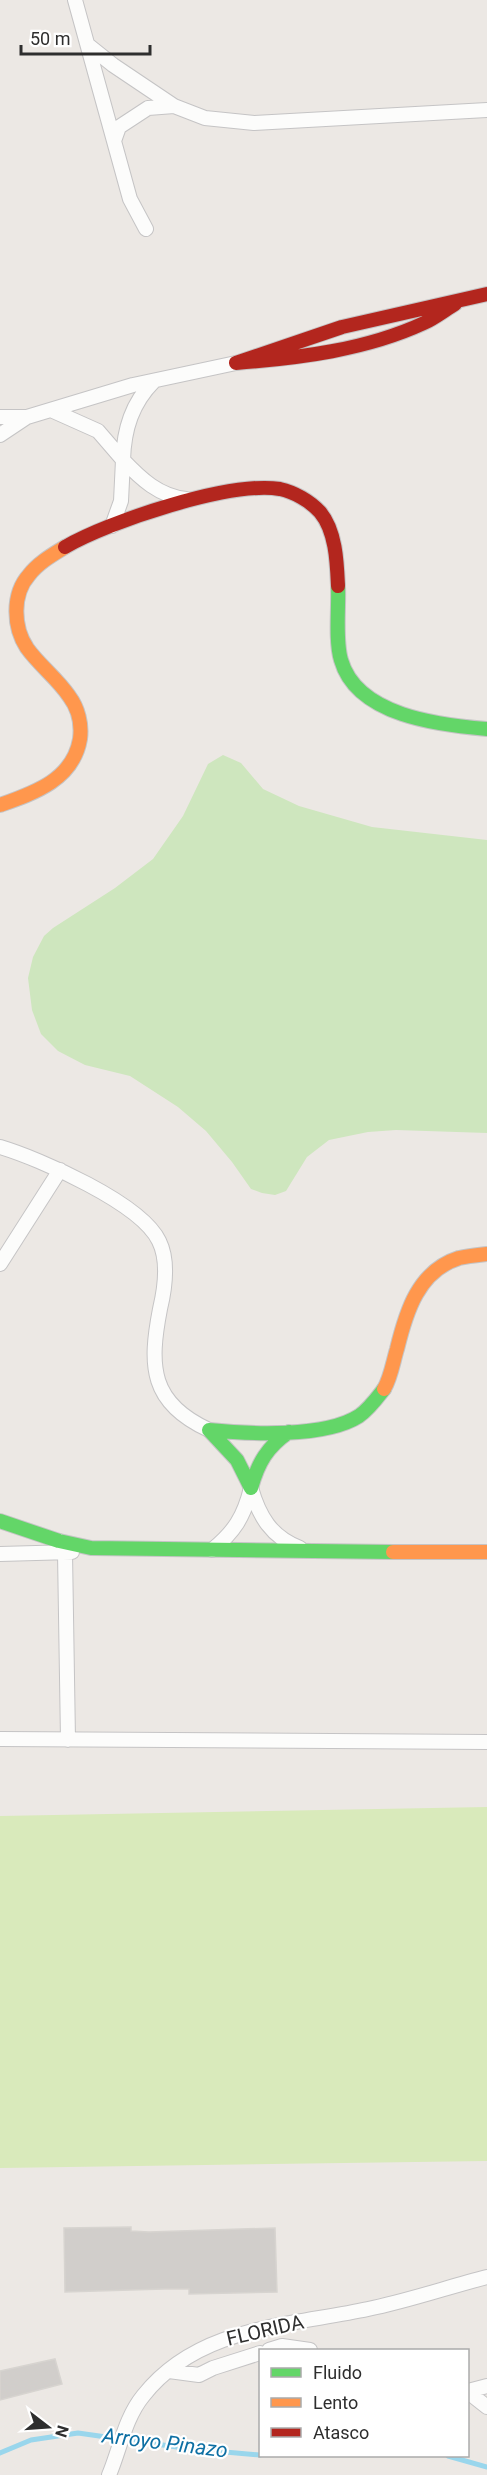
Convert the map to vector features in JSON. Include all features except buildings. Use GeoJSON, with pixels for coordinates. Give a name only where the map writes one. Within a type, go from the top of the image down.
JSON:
{"type":"FeatureCollection","features":[{"type":"Feature","properties":{"kind":"street"},"geometry":{"type":"LineString","coordinates":[[75,0],[130,199],[146,229]]}},
{"type":"Feature","properties":{"kind":"street"},"geometry":{"type":"LineString","coordinates":[[88,45],[113,65],[174,106],[205,118],[279,124],[487,110]]}},
{"type":"Feature","properties":{"kind":"street"},"geometry":{"type":"LineString","coordinates":[[114,141],[119,127],[148,108],[174,106]]}},
{"type":"Feature","properties":{"kind":"street"},"geometry":{"type":"LineString","coordinates":[[0,417],[27,417],[154,381],[236,363],[285,344],[354,323],[422,308],[455,304],[487,294]]}},
{"type":"Feature","properties":{"kind":"street"},"geometry":{"type":"LineString","coordinates":[[236,363],[285,360],[375,341],[421,324],[455,304]]}},
{"type":"Feature","properties":{"kind":"street"},"geometry":{"type":"LineString","coordinates":[[112,526],[121,501],[123,441],[128,421],[145,390],[154,381]]}},
{"type":"Feature","properties":{"kind":"street"},"geometry":{"type":"LineString","coordinates":[[51,410],[98,431],[135,473],[159,491],[173,498],[197,501]]}},
{"type":"Feature","properties":{"kind":"street"},"geometry":{"type":"LineString","coordinates":[[0,435],[27,417]]}},
{"type":"Feature","properties":{"kind":"street"},"geometry":{"type":"LineString","coordinates":[[0,806],[31,794],[66,773],[73,765],[80,741],[81,727],[78,712],[70,697],[30,653],[21,638],[16,613],[22,588],[38,565],[60,550],[150,511],[242,490],[279,489],[297,495],[311,505],[327,524],[334,544],[339,651],[345,672],[351,682],[369,697],[393,711],[446,724],[487,729]]}},
{"type":"Feature","properties":{"kind":"street"},"geometry":{"type":"LineString","coordinates":[[0,1147],[60,1170],[117,1202],[141,1220],[159,1241],[165,1272],[156,1336],[155,1365],[163,1394],[180,1415],[209,1430],[237,1460],[251,1488],[257,1509],[275,1534],[286,1543],[307,1551]]}},
{"type":"Feature","properties":{"kind":"street"},"geometry":{"type":"LineString","coordinates":[[0,1264],[60,1170]]}},
{"type":"Feature","properties":{"kind":"street"},"geometry":{"type":"LineString","coordinates":[[209,1430],[235,1433],[289,1432],[346,1422],[367,1408],[386,1386],[414,1295],[423,1280],[432,1271],[460,1257],[487,1254]]}},
{"type":"Feature","properties":{"kind":"street"},"geometry":{"type":"LineString","coordinates":[[212,1550],[232,1533],[241,1518],[262,1454],[272,1442],[289,1432]]}},
{"type":"Feature","properties":{"kind":"street"},"geometry":{"type":"LineString","coordinates":[[0,1521],[62,1547]]}},
{"type":"Feature","properties":{"kind":"street"},"geometry":{"type":"LineString","coordinates":[[62,1547],[68,1740]]}},
{"type":"Feature","properties":{"kind":"street"},"geometry":{"type":"LineString","coordinates":[[0,1554],[62,1547],[487,1552]]}},
{"type":"Feature","properties":{"kind":"street"},"geometry":{"type":"LineString","coordinates":[[0,1739],[487,1742]]}},
{"type":"Feature","properties":{"kind":"street","name":"FLORIDA"},"geometry":{"type":"LineString","coordinates":[[109,2475],[129,2420],[144,2394],[170,2371],[200,2350],[248,2331],[369,2309],[487,2277]]}},
{"type":"Feature","properties":{"kind":"street"},"geometry":{"type":"LineString","coordinates":[[272,2349],[282,2346],[303,2349]]}},
{"type":"Feature","properties":{"kind":"street"},"geometry":{"type":"LineString","coordinates":[[170,2371],[199,2375],[213,2368],[259,2355]]}},
{"type":"Feature","properties":{"kind":"street"},"geometry":{"type":"LineString","coordinates":[[469,2392],[487,2386]]}},
{"type":"Feature","properties":{"kind":"street"},"geometry":{"type":"LineString","coordinates":[[469,2393],[487,2407]]}},
{"type":"Feature","properties":{"kind":"green space"},"geometry":{"type":"Polygon","coordinates":[[[223,755],[241,763],[263,789],[299,806],[372,827],[487,840],[487,1133],[396,1130],[368,1132],[329,1140],[307,1157],[286,1191],[275,1195],[262,1193],[251,1189],[206,1131],[178,1107],[130,1076],[85,1065],[58,1051],[41,1034],[32,1010],[28,978],[33,957],[44,936],[153,859],[183,816],[208,764],[223,755]]]}},
{"type":"Feature","properties":{"kind":"green space"},"geometry":{"type":"Polygon","coordinates":[[[487,1807],[487,2161],[0,2168],[0,1816],[487,1807]]]}},
{"type":"Feature","properties":{"kind":"waterway","name":"Arroyo Pinazo"},"geometry":{"type":"LineString","coordinates":[[0,2453],[31,2440],[78,2433],[191,2449],[259,2455]]}},
{"type":"Feature","properties":{"kind":"waterway","name":"Arroyo Pinazo"},"geometry":{"type":"LineString","coordinates":[[452,2457],[487,2467]]}},
{"type":"Feature","properties":{"kind":"traffic: fast"},"geometry":{"type":"LineString","coordinates":[[338,586],[339,652],[350,679],[364,694],[402,714],[446,724],[487,729]]}},
{"type":"Feature","properties":{"kind":"traffic: fast"},"geometry":{"type":"LineString","coordinates":[[289,1432],[281,1438],[264,1456],[251,1488],[237,1460],[209,1430],[286,1433],[307,1431],[327,1428],[359,1416],[384,1389]]}},
{"type":"Feature","properties":{"kind":"traffic: fast"},"geometry":{"type":"LineString","coordinates":[[0,1521],[59,1541],[91,1548],[393,1552]]}},
{"type":"Feature","properties":{"kind":"traffic: slow"},"geometry":{"type":"LineString","coordinates":[[0,805],[38,790],[61,775],[76,753],[80,739],[79,716],[75,706],[59,683],[22,640],[16,611],[20,591],[29,575],[46,559],[65,547]]}},
{"type":"Feature","properties":{"kind":"traffic: slow"},"geometry":{"type":"LineString","coordinates":[[384,1389],[410,1307],[424,1283],[433,1272],[445,1264],[459,1258],[487,1254]]}},
{"type":"Feature","properties":{"kind":"traffic: slow"},"geometry":{"type":"LineString","coordinates":[[393,1552],[487,1552]]}},
{"type":"Feature","properties":{"kind":"traffic: jam"},"geometry":{"type":"LineString","coordinates":[[455,304],[424,323],[379,340],[308,355],[236,363],[342,327],[487,294]]}},
{"type":"Feature","properties":{"kind":"traffic: jam"},"geometry":{"type":"LineString","coordinates":[[65,547],[111,526],[171,505],[232,491],[258,488],[280,489],[307,501],[320,512],[325,520],[335,547],[338,586]]}}]}
